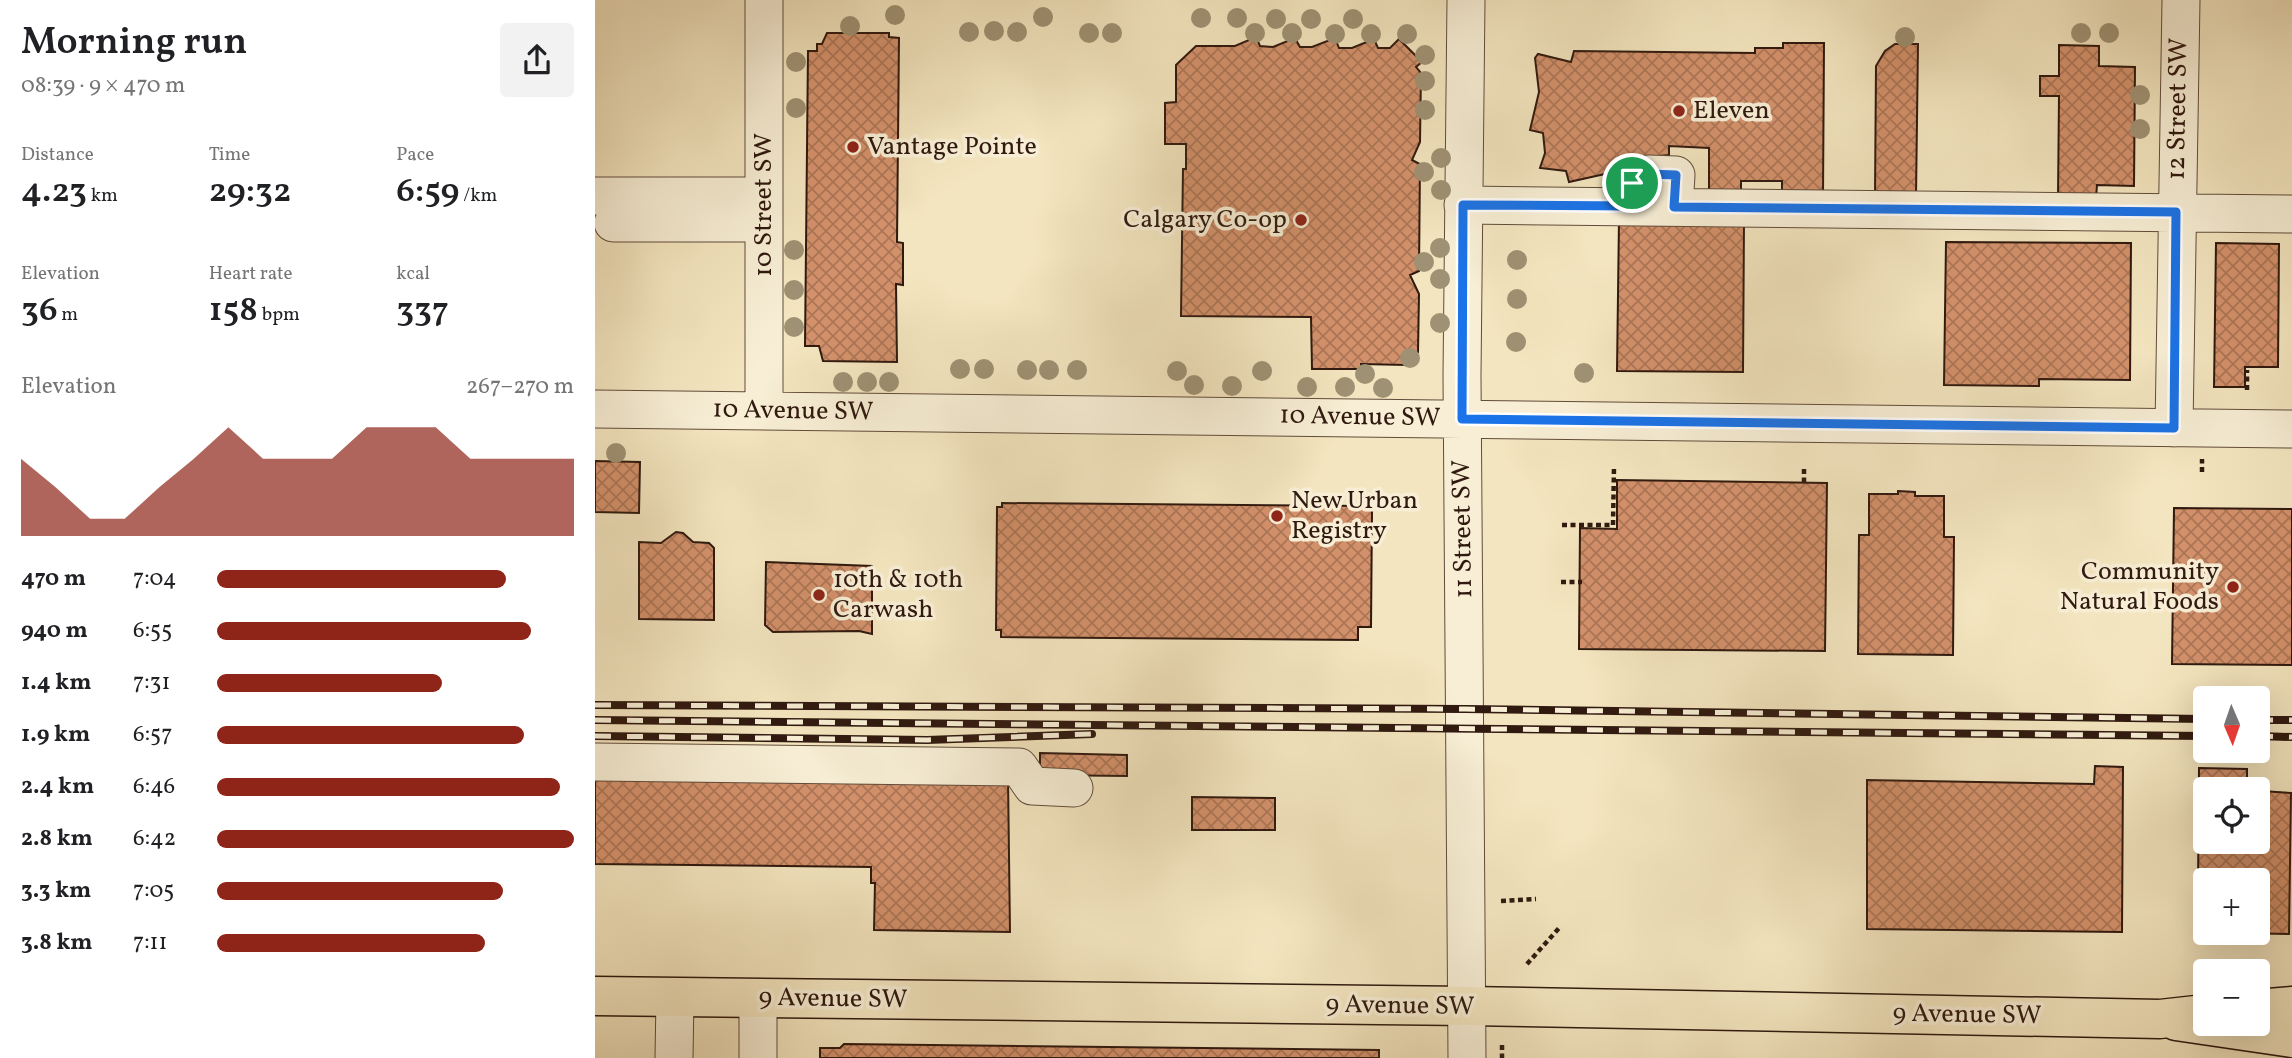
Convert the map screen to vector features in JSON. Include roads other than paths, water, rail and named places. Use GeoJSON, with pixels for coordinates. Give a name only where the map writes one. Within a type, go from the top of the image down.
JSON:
{"type":"FeatureCollection","features":[{"type":"Feature","properties":{"kind":"main road","name":"9 Avenue SW"},"geometry":{"type":"LineString","coordinates":[[595,996],[1468,1006],[2160,1019],[2193,1015]]}},
{"type":"Feature","properties":{"kind":"main road"},"geometry":{"type":"LineString","coordinates":[[2270,1008],[2292,1006]]}},
{"type":"Feature","properties":{"kind":"main road"},"geometry":{"type":"LineString","coordinates":[[2160,1019],[2292,1038]]}},
{"type":"Feature","properties":{"kind":"street","name":"10 Street SW"},"geometry":{"type":"LineString","coordinates":[[764,0],[764,411]]}},
{"type":"Feature","properties":{"kind":"street","name":"11 Street SW"},"geometry":{"type":"LineString","coordinates":[[1466,0],[1462,419],[1467,1058]]}},
{"type":"Feature","properties":{"kind":"street","name":"12 Street SW"},"geometry":{"type":"LineString","coordinates":[[2174,428],[2181,0]]}},
{"type":"Feature","properties":{"kind":"street"},"geometry":{"type":"LineString","coordinates":[[1463,205],[2292,214]]}},
{"type":"Feature","properties":{"kind":"street"},"geometry":{"type":"LineString","coordinates":[[604,210],[764,210]]}},
{"type":"Feature","properties":{"kind":"street","name":"10 Avenue SW"},"geometry":{"type":"LineString","coordinates":[[595,409],[2292,429]]}},
{"type":"Feature","properties":{"kind":"street"},"geometry":{"type":"LineString","coordinates":[[595,762],[1019,766],[1032,786],[1074,788]]}},
{"type":"Feature","properties":{"kind":"street"},"geometry":{"type":"LineString","coordinates":[[674,1048],[675,998]]}},
{"type":"Feature","properties":{"kind":"street"},"geometry":{"type":"LineString","coordinates":[[758,998],[758,1058]]}},
{"type":"Feature","properties":{"kind":"railway"},"geometry":{"type":"LineString","coordinates":[[595,705],[1465,709],[2193,719]]}},
{"type":"Feature","properties":{"kind":"railway"},"geometry":{"type":"LineString","coordinates":[[595,720],[2193,736]]}},
{"type":"Feature","properties":{"kind":"railway"},"geometry":{"type":"LineString","coordinates":[[2270,720],[2292,720]]}},
{"type":"Feature","properties":{"kind":"railway"},"geometry":{"type":"LineString","coordinates":[[595,736],[927,740],[1092,734]]}},
{"type":"Feature","properties":{"kind":"railway"},"geometry":{"type":"LineString","coordinates":[[2270,736],[2292,737]]}},
{"type":"Feature","properties":{"kind":"place","name":"Eleven"},"geometry":{"type":"Point","coordinates":[1679,111]}},
{"type":"Feature","properties":{"kind":"place","name":"Vantage Pointe"},"geometry":{"type":"Point","coordinates":[853,147]}},
{"type":"Feature","properties":{"kind":"place","name":"Calgary Co-op"},"geometry":{"type":"Point","coordinates":[1301,220]}},
{"type":"Feature","properties":{"kind":"place","name":"New Urban Registry"},"geometry":{"type":"Point","coordinates":[1277,516]}},
{"type":"Feature","properties":{"kind":"place","name":"Community Natural Foods"},"geometry":{"type":"Point","coordinates":[2233,587]}},
{"type":"Feature","properties":{"kind":"place","name":"10th & 10th Carwash"},"geometry":{"type":"Point","coordinates":[819,595]}}]}
